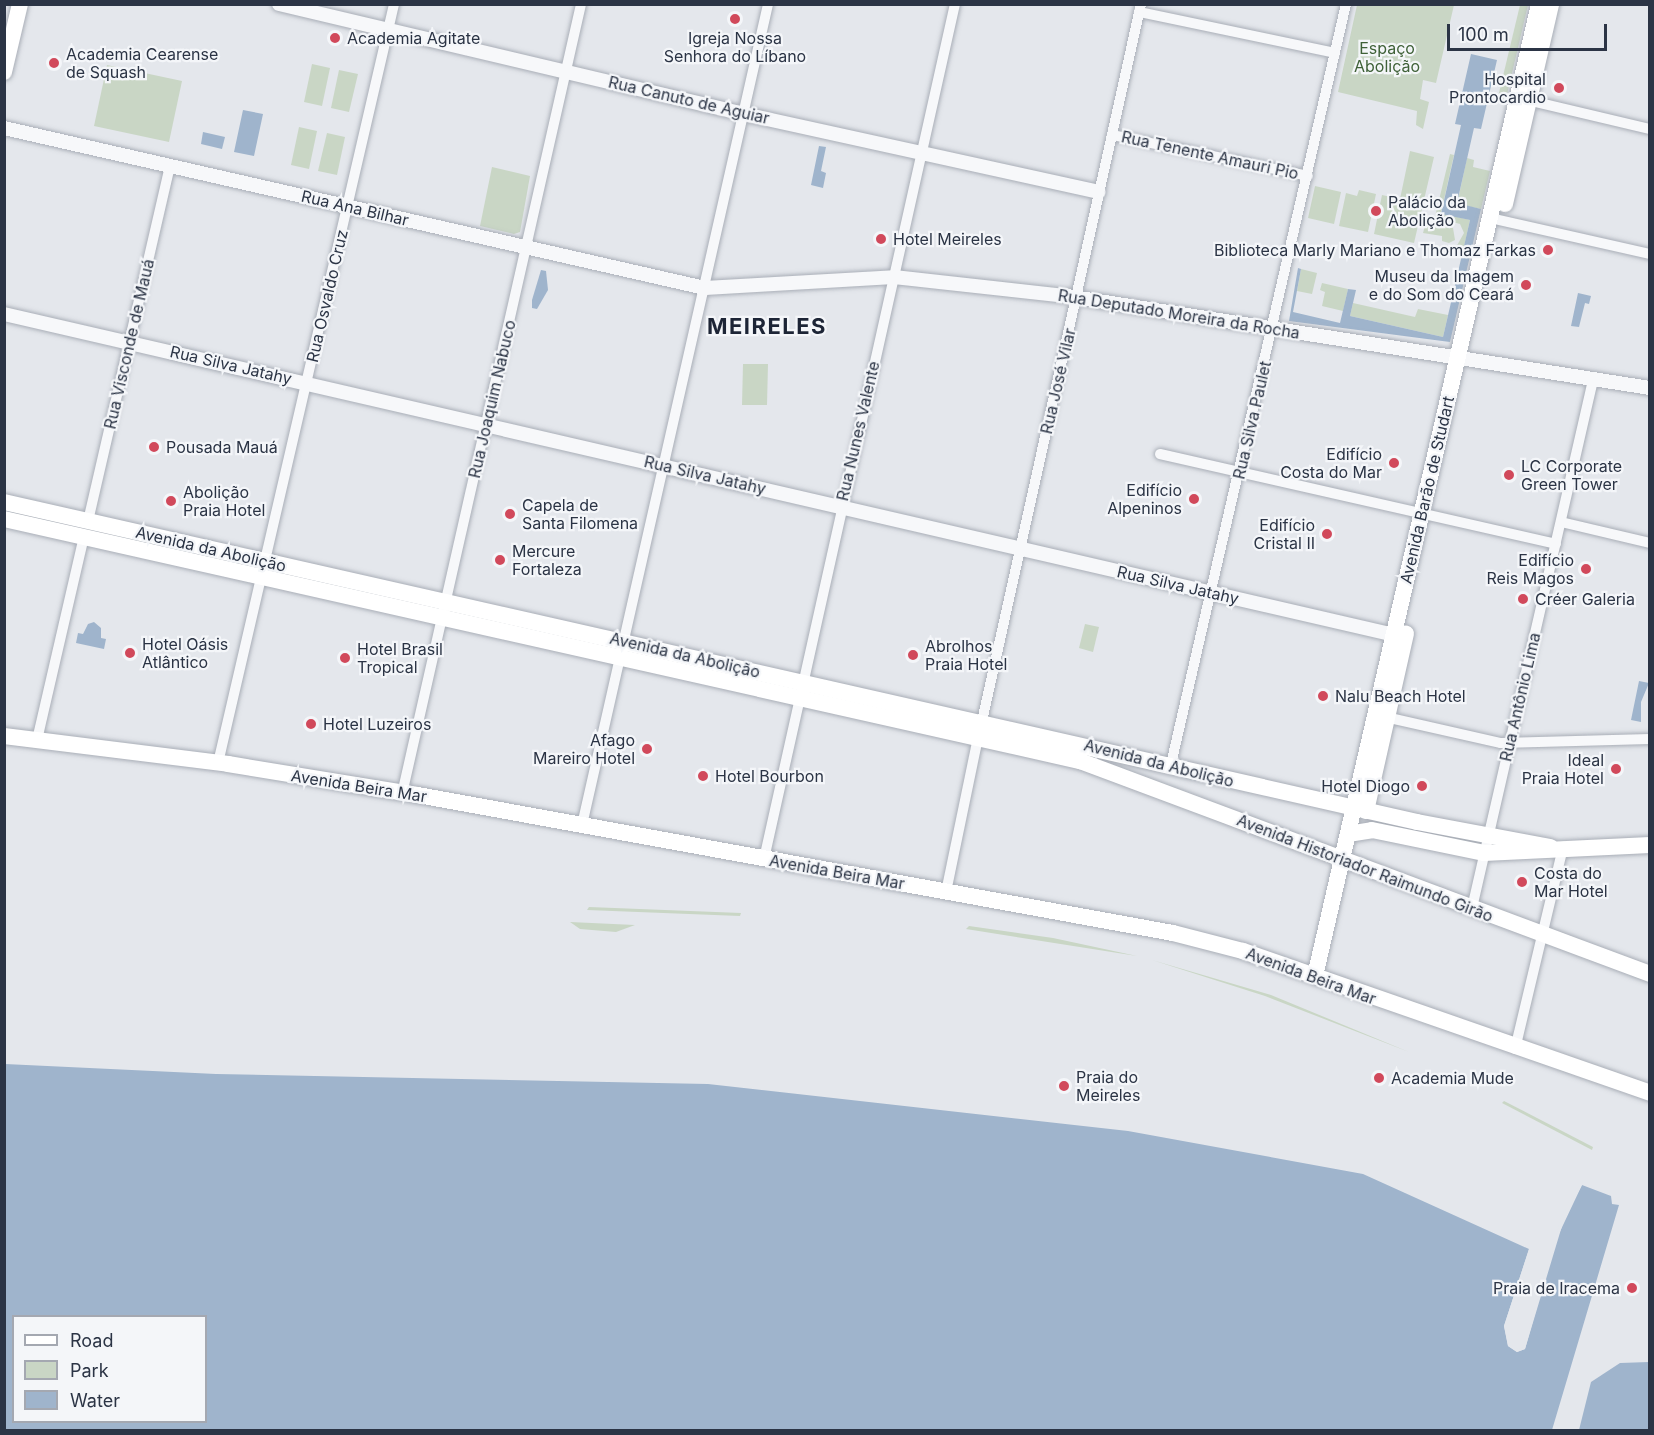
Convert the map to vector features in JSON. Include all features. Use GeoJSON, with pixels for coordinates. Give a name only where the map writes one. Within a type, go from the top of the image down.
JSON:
{"type":"FeatureCollection","features":[{"type":"Feature","properties":{"kind":"main road"},"geometry":{"type":"LineString","coordinates":[[4,72],[20,4]]}},
{"type":"Feature","properties":{"kind":"main road","name":"Avenida Barão de Studart"},"geometry":{"type":"LineString","coordinates":[[1523,99],[1539,4]]}},
{"type":"Feature","properties":{"kind":"main road","name":"Avenida Barão de Studart"},"geometry":{"type":"LineString","coordinates":[[1315,976],[1348,834],[1360,809],[1523,99],[1551,4]]}},
{"type":"Feature","properties":{"kind":"main road","name":"Avenida da Abolição"},"geometry":{"type":"LineString","coordinates":[[4,502],[86,529],[444,610],[619,658],[1080,760]]}},
{"type":"Feature","properties":{"kind":"main road","name":"Avenida da Abolição"},"geometry":{"type":"LineString","coordinates":[[4,519],[86,529]]}},
{"type":"Feature","properties":{"kind":"main road","name":"Avenida da Abolição"},"geometry":{"type":"LineString","coordinates":[[444,610],[623,641],[982,721],[1360,809],[1486,845]]}},
{"type":"Feature","properties":{"kind":"main road","name":"Avenida Beira Mar"},"geometry":{"type":"LineString","coordinates":[[4,736],[218,763],[402,794],[1173,933],[1243,951],[1515,1049],[1650,1093]]}},
{"type":"Feature","properties":{"kind":"main road","name":"Avenida Historiador Raimundo Girão"},"geometry":{"type":"LineString","coordinates":[[1080,760],[1650,974]]}},
{"type":"Feature","properties":{"kind":"main road"},"geometry":{"type":"LineString","coordinates":[[1348,834],[1372,830],[1486,845],[1557,847],[1650,844]]}},
{"type":"Feature","properties":{"kind":"street","name":"Rua Canuto de Aguiar"},"geometry":{"type":"LineString","coordinates":[[279,4],[744,114],[922,150],[1100,192]]}},
{"type":"Feature","properties":{"kind":"street","name":"Rua Osvaldo Cruz"},"geometry":{"type":"LineString","coordinates":[[218,763],[394,4]]}},
{"type":"Feature","properties":{"kind":"street","name":"Rua Joaquim Nabuco"},"geometry":{"type":"LineString","coordinates":[[402,794],[581,4]]}},
{"type":"Feature","properties":{"kind":"street"},"geometry":{"type":"LineString","coordinates":[[582,825],[768,4]]}},
{"type":"Feature","properties":{"kind":"street","name":"Rua Nunes Valente"},"geometry":{"type":"LineString","coordinates":[[764,859],[841,506],[955,4]]}},
{"type":"Feature","properties":{"kind":"street","name":"Rua Silva Paulet"},"geometry":{"type":"LineString","coordinates":[[1171,764],[1241,474],[1346,4]]}},
{"type":"Feature","properties":{"kind":"street"},"geometry":{"type":"LineString","coordinates":[[1140,8],[1335,53]]}},
{"type":"Feature","properties":{"kind":"street","name":"Rua José Vilar"},"geometry":{"type":"LineString","coordinates":[[982,721],[1140,8]]}},
{"type":"Feature","properties":{"kind":"street"},"geometry":{"type":"LineString","coordinates":[[1523,99],[1650,129]]}},
{"type":"Feature","properties":{"kind":"street","name":"Rua Ana Bilhar"},"geometry":{"type":"LineString","coordinates":[[4,128],[705,288]]}},
{"type":"Feature","properties":{"kind":"street","name":"Rua Tenente Amauri Pio"},"geometry":{"type":"LineString","coordinates":[[1112,135],[1308,176]]}},
{"type":"Feature","properties":{"kind":"street","name":"Rua Visconde de Mauá"},"geometry":{"type":"LineString","coordinates":[[37,740],[170,167]]}},
{"type":"Feature","properties":{"kind":"street"},"geometry":{"type":"LineString","coordinates":[[1495,219],[1650,254]]}},
{"type":"Feature","properties":{"kind":"street","name":"Rua Deputado Moreira da Rocha"},"geometry":{"type":"LineString","coordinates":[[705,288],[894,278],[1076,297],[1650,388]]}},
{"type":"Feature","properties":{"kind":"street","name":"Rua Silva Jatahy"},"geometry":{"type":"LineString","coordinates":[[4,314],[307,382],[1399,636]]}},
{"type":"Feature","properties":{"kind":"street","name":"Rua Antônio Lima"},"geometry":{"type":"LineString","coordinates":[[1472,908],[1593,380]]}},
{"type":"Feature","properties":{"kind":"street"},"geometry":{"type":"LineString","coordinates":[[1160,454],[1556,544]]}},
{"type":"Feature","properties":{"kind":"street"},"geometry":{"type":"LineString","coordinates":[[1561,522],[1650,543]]}},
{"type":"Feature","properties":{"kind":"street"},"geometry":{"type":"LineString","coordinates":[[1381,716],[1509,742],[1650,739]]}},
{"type":"Feature","properties":{"kind":"street"},"geometry":{"type":"LineString","coordinates":[[946,892],[978,738]]}},
{"type":"Feature","properties":{"kind":"street"},"geometry":{"type":"LineString","coordinates":[[1515,1049],[1542,934],[1557,847]]}},
{"type":"Feature","properties":{"kind":"green space","name":"Espaço Abolição"},"geometry":{"type":"Polygon","coordinates":[[[1357,5],[1454,5],[1436,83],[1423,80],[1420,99],[1429,102],[1423,129],[1416,125],[1417,111],[1338,92],[1357,5]]]}},
{"type":"Feature","properties":{"kind":"green space"},"geometry":{"type":"Polygon","coordinates":[[[1520,5],[1528,5],[1505,103],[1498,97],[1520,5]]]}},
{"type":"Feature","properties":{"kind":"green space"},"geometry":{"type":"Polygon","coordinates":[[[312,64],[330,68],[322,106],[304,102],[312,64]]]}},
{"type":"Feature","properties":{"kind":"green space"},"geometry":{"type":"Polygon","coordinates":[[[107,65],[182,81],[169,142],[94,126],[107,65]]]}},
{"type":"Feature","properties":{"kind":"green space"},"geometry":{"type":"Polygon","coordinates":[[[339,70],[358,74],[349,112],[331,108],[339,70]]]}},
{"type":"Feature","properties":{"kind":"green space"},"geometry":{"type":"Polygon","coordinates":[[[299,127],[317,131],[309,169],[291,165],[299,127]]]}},
{"type":"Feature","properties":{"kind":"green space"},"geometry":{"type":"Polygon","coordinates":[[[327,133],[345,137],[337,175],[318,171],[327,133]]]}},
{"type":"Feature","properties":{"kind":"green space"},"geometry":{"type":"Polygon","coordinates":[[[1410,151],[1434,157],[1414,243],[1374,234],[1382,195],[1400,199],[1410,151]]]}},
{"type":"Feature","properties":{"kind":"green space"},"geometry":{"type":"Polygon","coordinates":[[[1450,154],[1454,155],[1441,213],[1470,220],[1463,251],[1455,249],[1464,233],[1460,224],[1435,217],[1450,154]]]}},
{"type":"Feature","properties":{"kind":"green space"},"geometry":{"type":"Polygon","coordinates":[[[1467,158],[1474,160],[1473,167],[1490,171],[1481,209],[1457,204],[1467,158]]]}},
{"type":"Feature","properties":{"kind":"green space"},"geometry":{"type":"Polygon","coordinates":[[[492,167],[530,176],[520,232],[514,234],[480,226],[492,167]]]}},
{"type":"Feature","properties":{"kind":"green space"},"geometry":{"type":"Polygon","coordinates":[[[1315,186],[1341,192],[1334,224],[1308,218],[1315,186]]]}},
{"type":"Feature","properties":{"kind":"green space"},"geometry":{"type":"Polygon","coordinates":[[[1359,190],[1376,194],[1368,232],[1339,226],[1346,193],[1357,196],[1359,190]]]}},
{"type":"Feature","properties":{"kind":"green space"},"geometry":{"type":"Polygon","coordinates":[[[1426,222],[1453,228],[1455,240],[1449,243],[1442,241],[1442,236],[1423,233],[1426,222]]]}},
{"type":"Feature","properties":{"kind":"green space"},"geometry":{"type":"Polygon","coordinates":[[[1301,269],[1317,273],[1312,294],[1297,291],[1301,269]]]}},
{"type":"Feature","properties":{"kind":"green space"},"geometry":{"type":"Polygon","coordinates":[[[1322,283],[1348,289],[1343,311],[1322,306],[1325,292],[1320,290],[1322,283]]]}},
{"type":"Feature","properties":{"kind":"green space"},"geometry":{"type":"Polygon","coordinates":[[[1353,303],[1415,317],[1418,309],[1448,315],[1443,337],[1350,316],[1353,303]]]}},
{"type":"Feature","properties":{"kind":"green space"},"geometry":{"type":"Polygon","coordinates":[[[743,364],[768,364],[767,405],[742,405],[743,364]]]}},
{"type":"Feature","properties":{"kind":"green space"},"geometry":{"type":"Polygon","coordinates":[[[1085,624],[1099,627],[1093,652],[1079,648],[1085,624]]]}},
{"type":"Feature","properties":{"kind":"green space"},"geometry":{"type":"Polygon","coordinates":[[[589,907],[741,913],[740,916],[587,910],[589,907]]]}},
{"type":"Feature","properties":{"kind":"green space"},"geometry":{"type":"Polygon","coordinates":[[[570,922],[635,925],[616,932],[580,929],[570,922]]]}},
{"type":"Feature","properties":{"kind":"green space"},"geometry":{"type":"Polygon","coordinates":[[[969,926],[1053,938],[1137,956],[966,929],[969,926]]]}},
{"type":"Feature","properties":{"kind":"green space"},"geometry":{"type":"Polygon","coordinates":[[[1152,960],[1271,995],[1409,1052],[1265,996],[1152,960]]]}},
{"type":"Feature","properties":{"kind":"green space"},"geometry":{"type":"Polygon","coordinates":[[[1504,1101],[1593,1147],[1592,1150],[1502,1103],[1504,1101]]]}},
{"type":"Feature","properties":{"kind":"water"},"geometry":{"type":"Polygon","coordinates":[[[1471,54],[1497,60],[1481,129],[1474,128],[1457,203],[1481,209],[1450,342],[1289,321],[1298,268],[1301,269],[1293,312],[1340,323],[1348,289],[1356,290],[1350,316],[1443,337],[1470,220],[1441,214],[1461,125],[1455,124],[1471,54]]]}},
{"type":"Feature","properties":{"kind":"water"},"geometry":{"type":"Polygon","coordinates":[[[243,110],[263,114],[254,156],[234,152],[243,110]]]}},
{"type":"Feature","properties":{"kind":"water"},"geometry":{"type":"Polygon","coordinates":[[[203,132],[225,137],[222,149],[201,144],[203,132]]]}},
{"type":"Feature","properties":{"kind":"water"},"geometry":{"type":"Polygon","coordinates":[[[819,146],[826,147],[821,171],[826,173],[823,188],[811,185],[819,146]]]}},
{"type":"Feature","properties":{"kind":"water"},"geometry":{"type":"Polygon","coordinates":[[[541,270],[546,271],[548,290],[537,309],[532,308],[532,300],[541,270]]]}},
{"type":"Feature","properties":{"kind":"water"},"geometry":{"type":"Polygon","coordinates":[[[1578,293],[1591,296],[1589,304],[1585,303],[1579,327],[1571,326],[1578,293]]]}},
{"type":"Feature","properties":{"kind":"water"},"geometry":{"type":"Polygon","coordinates":[[[94,622],[101,628],[101,638],[106,639],[104,649],[76,643],[78,633],[83,634],[88,624],[94,622]]]}},
{"type":"Feature","properties":{"kind":"water"},"geometry":{"type":"Polygon","coordinates":[[[1639,681],[1649,683],[1641,702],[1641,722],[1631,720],[1639,681]]]}},
{"type":"Feature","properties":{"kind":"water"},"geometry":{"type":"Polygon","coordinates":[[[5,1064],[216,1074],[708,1084],[1128,1131],[1363,1174],[1529,1249],[1504,1326],[1508,1346],[1517,1352],[1525,1349],[1565,1216],[1582,1185],[1611,1196],[1612,1204],[1619,1205],[1552,1430],[5,1430],[5,1064]]]}},
{"type":"Feature","properties":{"kind":"water"},"geometry":{"type":"Polygon","coordinates":[[[1649,1362],[1649,1430],[1579,1430],[1591,1382],[1620,1363],[1649,1362]]]}},
{"type":"Feature","properties":{"kind":"pier"},"geometry":{"type":"Polygon","coordinates":[[[1579,1184],[1582,1185],[1556,1240],[1525,1349],[1517,1352],[1508,1346],[1504,1326],[1529,1249],[1532,1247],[1507,1327],[1511,1344],[1518,1349],[1523,1347],[1562,1215],[1579,1184]]]}},
{"type":"Feature","properties":{"kind":"place","name":"Igreja Nossa Senhora do Líbano"},"geometry":{"type":"Point","coordinates":[735,19]}},
{"type":"Feature","properties":{"kind":"place","name":"Academia Agitate"},"geometry":{"type":"Point","coordinates":[335,38]}},
{"type":"Feature","properties":{"kind":"place","name":"Academia Cearense de Squash"},"geometry":{"type":"Point","coordinates":[54,63]}},
{"type":"Feature","properties":{"kind":"place","name":"Hospital Prontocardio"},"geometry":{"type":"Point","coordinates":[1559,88]}},
{"type":"Feature","properties":{"kind":"place","name":"Palácio da Abolição"},"geometry":{"type":"Point","coordinates":[1376,211]}},
{"type":"Feature","properties":{"kind":"place","name":"Hotel Meireles"},"geometry":{"type":"Point","coordinates":[881,239]}},
{"type":"Feature","properties":{"kind":"place","name":"Biblioteca Marly Mariano e Thomaz Farkas"},"geometry":{"type":"Point","coordinates":[1548,250]}},
{"type":"Feature","properties":{"kind":"place","name":"Museu da Imagem e do Som do Ceará"},"geometry":{"type":"Point","coordinates":[1526,285]}},
{"type":"Feature","properties":{"kind":"place","name":"Pousada Mauá"},"geometry":{"type":"Point","coordinates":[154,447]}},
{"type":"Feature","properties":{"kind":"place","name":"Edifício Costa do Mar"},"geometry":{"type":"Point","coordinates":[1394,463]}},
{"type":"Feature","properties":{"kind":"place","name":"LC Corporate Green Tower"},"geometry":{"type":"Point","coordinates":[1509,475]}},
{"type":"Feature","properties":{"kind":"place","name":"Edifício Alpeninos"},"geometry":{"type":"Point","coordinates":[1194,499]}},
{"type":"Feature","properties":{"kind":"place","name":"Abolição Praia Hotel"},"geometry":{"type":"Point","coordinates":[171,501]}},
{"type":"Feature","properties":{"kind":"place","name":"Capela de Santa Filomena"},"geometry":{"type":"Point","coordinates":[510,514]}},
{"type":"Feature","properties":{"kind":"place","name":"Edifício Cristal II"},"geometry":{"type":"Point","coordinates":[1327,534]}},
{"type":"Feature","properties":{"kind":"place","name":"Mercure Fortaleza"},"geometry":{"type":"Point","coordinates":[500,560]}},
{"type":"Feature","properties":{"kind":"place","name":"Edifício Reis Magos"},"geometry":{"type":"Point","coordinates":[1586,569]}},
{"type":"Feature","properties":{"kind":"place","name":"Créer Galeria"},"geometry":{"type":"Point","coordinates":[1523,599]}},
{"type":"Feature","properties":{"kind":"place","name":"Hotel Oásis Atlântico"},"geometry":{"type":"Point","coordinates":[130,653]}},
{"type":"Feature","properties":{"kind":"place","name":"Abrolhos Praia Hotel"},"geometry":{"type":"Point","coordinates":[913,655]}},
{"type":"Feature","properties":{"kind":"place","name":"Hotel Brasil Tropical"},"geometry":{"type":"Point","coordinates":[345,658]}},
{"type":"Feature","properties":{"kind":"place","name":"Nalu Beach Hotel"},"geometry":{"type":"Point","coordinates":[1323,696]}},
{"type":"Feature","properties":{"kind":"place","name":"Hotel Luzeiros"},"geometry":{"type":"Point","coordinates":[311,724]}},
{"type":"Feature","properties":{"kind":"place","name":"Afago Mareiro Hotel"},"geometry":{"type":"Point","coordinates":[647,749]}},
{"type":"Feature","properties":{"kind":"place","name":"Ideal Praia Hotel"},"geometry":{"type":"Point","coordinates":[1616,769]}},
{"type":"Feature","properties":{"kind":"place","name":"Hotel Bourbon"},"geometry":{"type":"Point","coordinates":[703,776]}},
{"type":"Feature","properties":{"kind":"place","name":"Hotel Diogo"},"geometry":{"type":"Point","coordinates":[1422,786]}},
{"type":"Feature","properties":{"kind":"place","name":"Costa do Mar Hotel"},"geometry":{"type":"Point","coordinates":[1522,882]}},
{"type":"Feature","properties":{"kind":"place","name":"Academia Mude"},"geometry":{"type":"Point","coordinates":[1379,1078]}},
{"type":"Feature","properties":{"kind":"place","name":"Praia do Meireles"},"geometry":{"type":"Point","coordinates":[1064,1086]}},
{"type":"Feature","properties":{"kind":"place","name":"Praia de Iracema"},"geometry":{"type":"Point","coordinates":[1632,1288]}},
{"type":"Feature","properties":{"kind":"district","name":"MEIRELES"},"geometry":{"type":"Point","coordinates":[767,327]}}]}
